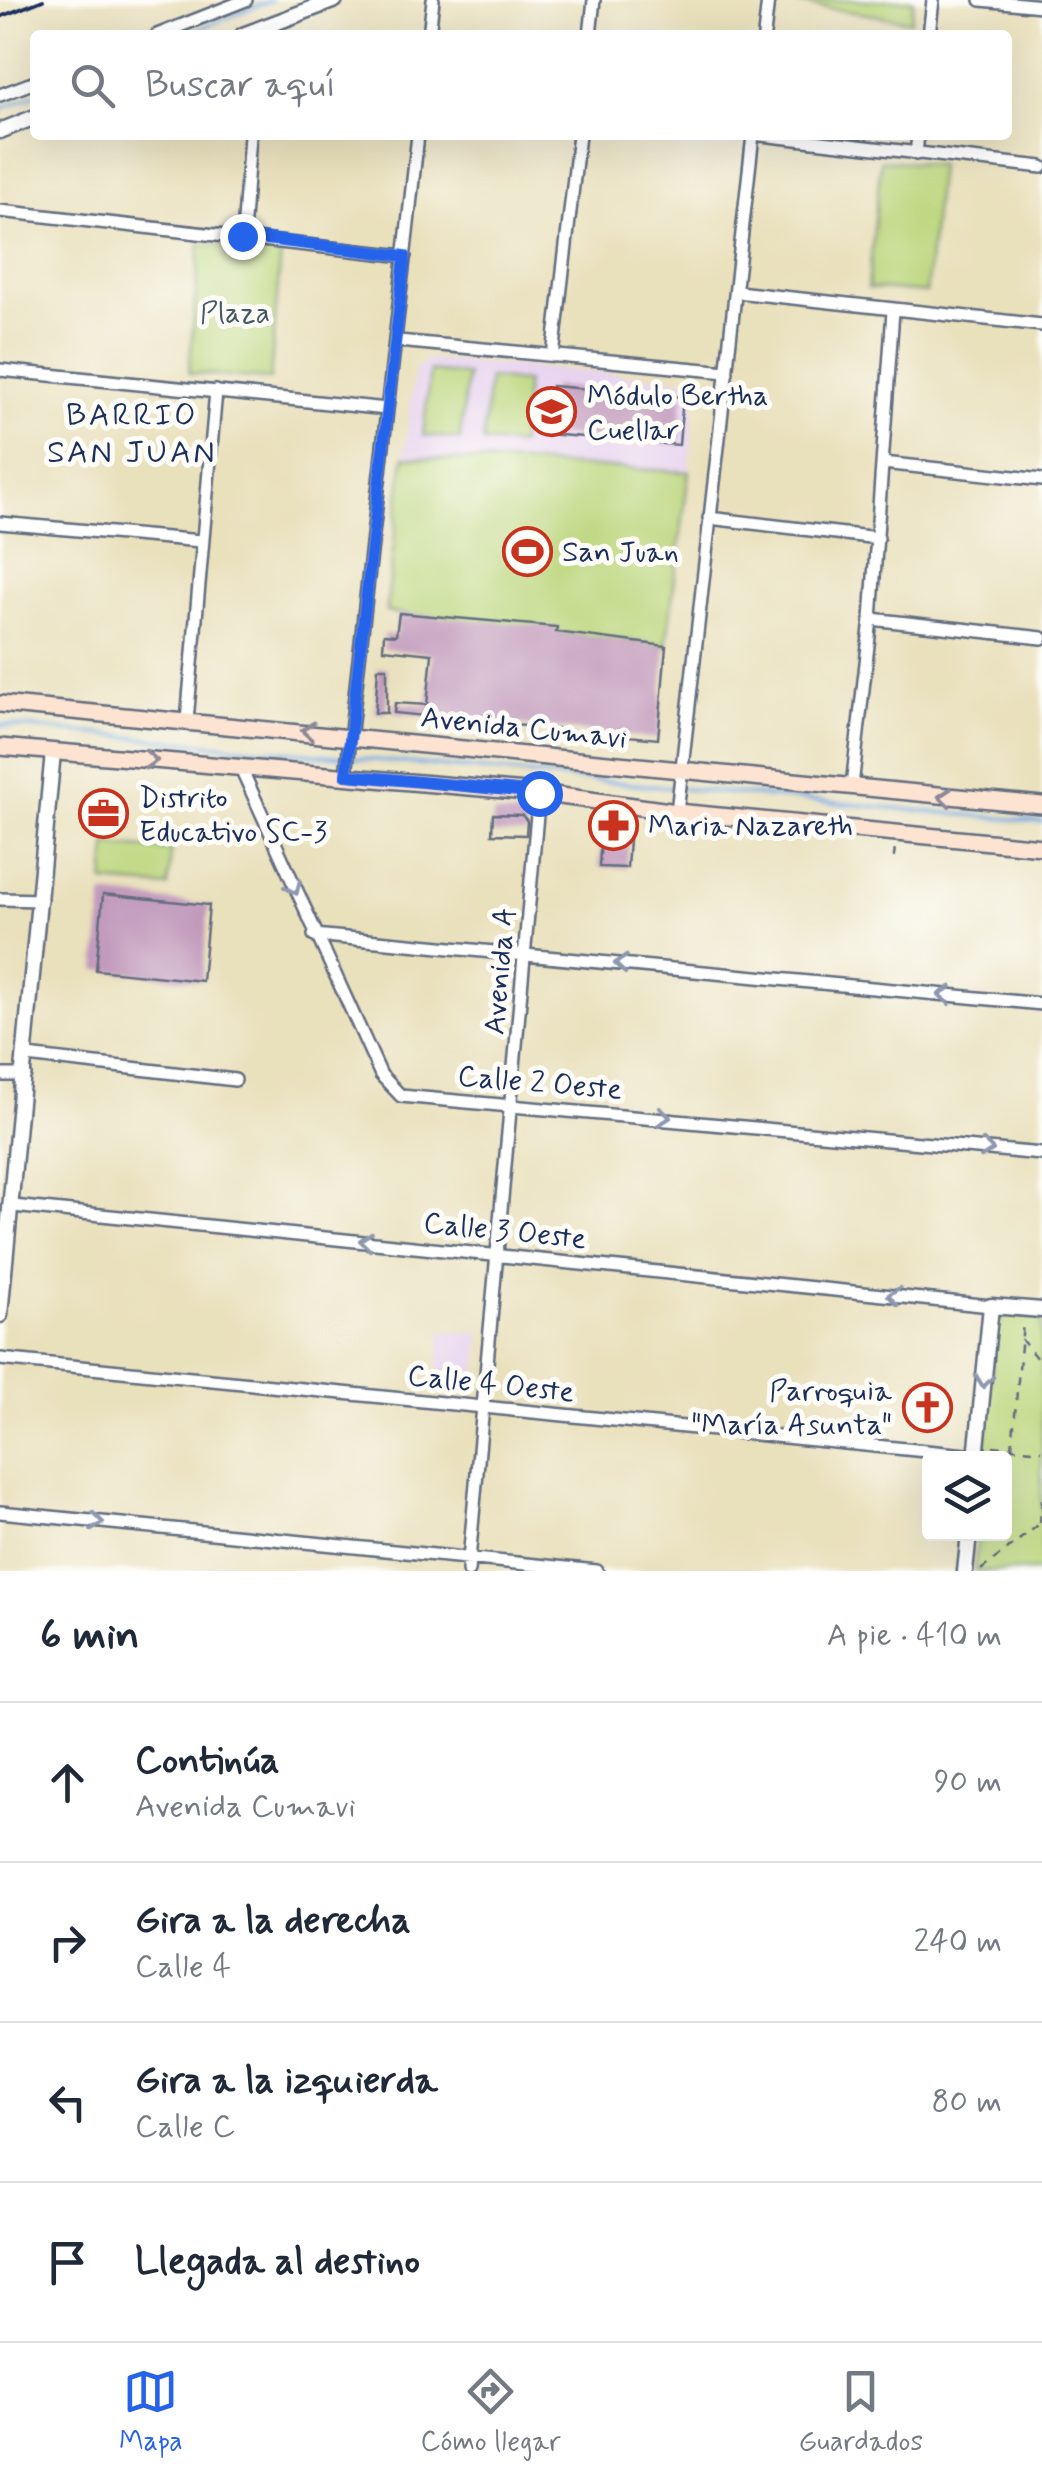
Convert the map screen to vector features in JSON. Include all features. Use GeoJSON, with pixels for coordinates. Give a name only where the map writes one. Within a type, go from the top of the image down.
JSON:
{"type":"FeatureCollection","features":[{"type":"Feature","properties":{"kind":"main road","name":"Avenida Cumavi"},"geometry":{"type":"LineString","coordinates":[[0,704],[679,776],[852,786],[1042,806]]}},
{"type":"Feature","properties":{"kind":"main road"},"geometry":{"type":"LineString","coordinates":[[0,748],[240,766],[346,769],[1042,848]]}},
{"type":"Feature","properties":{"kind":"street"},"geometry":{"type":"LineString","coordinates":[[170,30],[246,0]]}},
{"type":"Feature","properties":{"kind":"street"},"geometry":{"type":"LineString","coordinates":[[260,30],[335,0]]}},
{"type":"Feature","properties":{"kind":"street"},"geometry":{"type":"LineString","coordinates":[[429,30],[432,0]]}},
{"type":"Feature","properties":{"kind":"street"},"geometry":{"type":"LineString","coordinates":[[591,30],[594,0]]}},
{"type":"Feature","properties":{"kind":"street"},"geometry":{"type":"LineString","coordinates":[[765,30],[768,0]]}},
{"type":"Feature","properties":{"kind":"street"},"geometry":{"type":"LineString","coordinates":[[930,30],[933,0]]}},
{"type":"Feature","properties":{"kind":"street"},"geometry":{"type":"LineString","coordinates":[[981,0],[1042,6]]}},
{"type":"Feature","properties":{"kind":"street"},"geometry":{"type":"LineString","coordinates":[[0,95],[30,84]]}},
{"type":"Feature","properties":{"kind":"street"},"geometry":{"type":"LineString","coordinates":[[0,131],[30,119]]}},
{"type":"Feature","properties":{"kind":"street"},"geometry":{"type":"LineString","coordinates":[[242,236],[250,140]]}},
{"type":"Feature","properties":{"kind":"street"},"geometry":{"type":"LineString","coordinates":[[346,769],[398,341],[417,140]]}},
{"type":"Feature","properties":{"kind":"street"},"geometry":{"type":"LineString","coordinates":[[554,356],[578,140]]}},
{"type":"Feature","properties":{"kind":"street"},"geometry":{"type":"LineString","coordinates":[[678,808],[752,140]]}},
{"type":"Feature","properties":{"kind":"street"},"geometry":{"type":"LineString","coordinates":[[802,140],[1042,167]]}},
{"type":"Feature","properties":{"kind":"street"},"geometry":{"type":"LineString","coordinates":[[916,154],[917,140]]}},
{"type":"Feature","properties":{"kind":"street"},"geometry":{"type":"LineString","coordinates":[[0,211],[405,256]]}},
{"type":"Feature","properties":{"kind":"street"},"geometry":{"type":"LineString","coordinates":[[737,292],[1042,326]]}},
{"type":"Feature","properties":{"kind":"street"},"geometry":{"type":"LineString","coordinates":[[852,786],[871,619],[894,311]]}},
{"type":"Feature","properties":{"kind":"street"},"geometry":{"type":"LineString","coordinates":[[398,341],[727,372]]}},
{"type":"Feature","properties":{"kind":"street"},"geometry":{"type":"LineString","coordinates":[[0,370],[387,409]]}},
{"type":"Feature","properties":{"kind":"street"},"geometry":{"type":"LineString","coordinates":[[187,721],[216,392]]}},
{"type":"Feature","properties":{"kind":"street"},"geometry":{"type":"LineString","coordinates":[[883,462],[1042,480]]}},
{"type":"Feature","properties":{"kind":"street"},"geometry":{"type":"LineString","coordinates":[[709,518],[878,538]]}},
{"type":"Feature","properties":{"kind":"street"},"geometry":{"type":"LineString","coordinates":[[0,523],[201,541]]}},
{"type":"Feature","properties":{"kind":"street"},"geometry":{"type":"LineString","coordinates":[[871,619],[1042,638]]}},
{"type":"Feature","properties":{"kind":"street"},"geometry":{"type":"LineString","coordinates":[[0,1316],[53,752]]}},
{"type":"Feature","properties":{"kind":"street","name":"Calle 2 Oeste"},"geometry":{"type":"LineString","coordinates":[[240,766],[314,935],[391,1090],[401,1096],[512,1103],[1042,1154]]}},
{"type":"Feature","properties":{"kind":"street","name":"Avenida A"},"geometry":{"type":"LineString","coordinates":[[469,1565],[539,793]]}},
{"type":"Feature","properties":{"kind":"street"},"geometry":{"type":"LineString","coordinates":[[0,900],[41,900]]}},
{"type":"Feature","properties":{"kind":"street"},"geometry":{"type":"LineString","coordinates":[[314,935],[1042,1004]]}},
{"type":"Feature","properties":{"kind":"street"},"geometry":{"type":"LineString","coordinates":[[26,1056],[235,1080]]}},
{"type":"Feature","properties":{"kind":"street"},"geometry":{"type":"LineString","coordinates":[[0,1074],[25,1075]]}},
{"type":"Feature","properties":{"kind":"street","name":"Calle 3 Oeste"},"geometry":{"type":"LineString","coordinates":[[13,1206],[991,1306]]}},
{"type":"Feature","properties":{"kind":"street"},"geometry":{"type":"LineString","coordinates":[[981,1451],[991,1306],[1042,1310]]}},
{"type":"Feature","properties":{"kind":"street","name":"Calle 4 Oeste"},"geometry":{"type":"LineString","coordinates":[[0,1359],[922,1452]]}},
{"type":"Feature","properties":{"kind":"street"},"geometry":{"type":"LineString","coordinates":[[0,1512],[469,1565],[597,1571]]}},
{"type":"Feature","properties":{"kind":"street"},"geometry":{"type":"LineString","coordinates":[[965,1571],[968,1541]]}},
{"type":"Feature","properties":{"kind":"path"},"geometry":{"type":"LineString","coordinates":[[1009,1320],[1023,1322],[1012,1448]]}},
{"type":"Feature","properties":{"kind":"path"},"geometry":{"type":"LineString","coordinates":[[1021,1338],[1042,1365]]}},
{"type":"Feature","properties":{"kind":"path"},"geometry":{"type":"LineString","coordinates":[[987,1451],[992,1446],[1042,1451]]}},
{"type":"Feature","properties":{"kind":"path"},"geometry":{"type":"LineString","coordinates":[[981,1570],[1041,1523],[1042,1500]]}},
{"type":"Feature","properties":{"kind":"shaded area","name":"Módulo Bertha Cuellar"},"geometry":{"type":"Polygon","coordinates":[[[428,359],[690,380],[696,387],[689,472],[404,457],[415,370],[428,359]]]}},
{"type":"Feature","properties":{"kind":"shaded area"},"geometry":{"type":"Polygon","coordinates":[[[441,1331],[480,1333],[476,1393],[437,1391],[441,1331]]]}},
{"type":"Feature","properties":{"kind":"green space"},"geometry":{"type":"Polygon","coordinates":[[[777,0],[914,0],[911,21],[777,0]]]}},
{"type":"Feature","properties":{"kind":"green space"},"geometry":{"type":"Polygon","coordinates":[[[881,160],[939,165],[926,293],[868,288],[881,160]]]}},
{"type":"Feature","properties":{"kind":"green space","name":"Plaza"},"geometry":{"type":"Polygon","coordinates":[[[200,244],[281,251],[270,379],[189,373],[200,244]]]}},
{"type":"Feature","properties":{"kind":"green space"},"geometry":{"type":"Polygon","coordinates":[[[430,371],[467,375],[460,439],[423,435],[430,371]]]}},
{"type":"Feature","properties":{"kind":"green space"},"geometry":{"type":"Polygon","coordinates":[[[489,378],[526,382],[520,445],[483,442],[489,378]]]}},
{"type":"Feature","properties":{"kind":"green space","name":"San Juan"},"geometry":{"type":"Polygon","coordinates":[[[404,457],[689,472],[666,646],[386,612],[404,457]]]}},
{"type":"Feature","properties":{"kind":"green space"},"geometry":{"type":"Polygon","coordinates":[[[107,845],[171,850],[168,887],[104,882],[107,845]]]}},
{"type":"Feature","properties":{"kind":"green space"},"geometry":{"type":"Polygon","coordinates":[[[1008,1313],[1042,1317],[1042,1571],[974,1571],[977,1541],[1012,1541],[1012,1451],[985,1451],[995,1326],[1008,1313]]]}},
{"type":"Feature","properties":{"kind":"building"},"geometry":{"type":"Polygon","coordinates":[[[552,386],[683,397],[679,445],[548,434],[552,386]]]}},
{"type":"Feature","properties":{"kind":"building","name":"San Juan"},"geometry":{"type":"Polygon","coordinates":[[[399,613],[557,627],[556,632],[666,646],[658,739],[394,713],[395,703],[427,705],[432,654],[383,649],[384,634],[396,635],[399,613]]]}},
{"type":"Feature","properties":{"kind":"building"},"geometry":{"type":"Polygon","coordinates":[[[378,668],[387,668],[387,713],[375,713],[378,668]]]}},
{"type":"Feature","properties":{"kind":"building"},"geometry":{"type":"Polygon","coordinates":[[[493,814],[522,815],[527,821],[526,835],[492,834],[493,814]]]}},
{"type":"Feature","properties":{"kind":"building"},"geometry":{"type":"Polygon","coordinates":[[[602,823],[630,825],[627,868],[599,867],[602,823]]]}},
{"type":"Feature","properties":{"kind":"building"},"geometry":{"type":"Polygon","coordinates":[[[103,894],[209,905],[202,981],[96,970],[103,894]]]}},
{"type":"Feature","properties":{"kind":"waterway"},"geometry":{"type":"LineString","coordinates":[[196,30],[271,0]]}},
{"type":"Feature","properties":{"kind":"waterway"},"geometry":{"type":"LineString","coordinates":[[0,109],[30,97]]}},
{"type":"Feature","properties":{"kind":"waterway"},"geometry":{"type":"LineString","coordinates":[[0,725],[344,757]]}},
{"type":"Feature","properties":{"kind":"waterway"},"geometry":{"type":"LineString","coordinates":[[353,758],[1042,822]]}},
{"type":"Feature","properties":{"kind":"railway"},"geometry":{"type":"LineString","coordinates":[[0,17],[43,0]]}},
{"type":"Feature","properties":{"kind":"place","name":"Módulo Bertha Cuellar"},"geometry":{"type":"Point","coordinates":[552,412]}},
{"type":"Feature","properties":{"kind":"place","name":"San Juan"},"geometry":{"type":"Point","coordinates":[527,551]}},
{"type":"Feature","properties":{"kind":"place","name":"Distrito Educativo SC-3"},"geometry":{"type":"Point","coordinates":[104,814]}},
{"type":"Feature","properties":{"kind":"place","name":"Maria Nazareth"},"geometry":{"type":"Point","coordinates":[613,825]}},
{"type":"Feature","properties":{"kind":"place","name":"Parroquia \"María Asunta\""},"geometry":{"type":"Point","coordinates":[927,1407]}},
{"type":"Feature","properties":{"kind":"district","name":"BARRIO SAN JUAN"},"geometry":{"type":"Point","coordinates":[132,432]}},
{"type":"Feature","properties":{"kind":"route"},"geometry":{"type":"LineString","coordinates":[[242,236],[405,256],[346,775],[539,793]]}}]}
